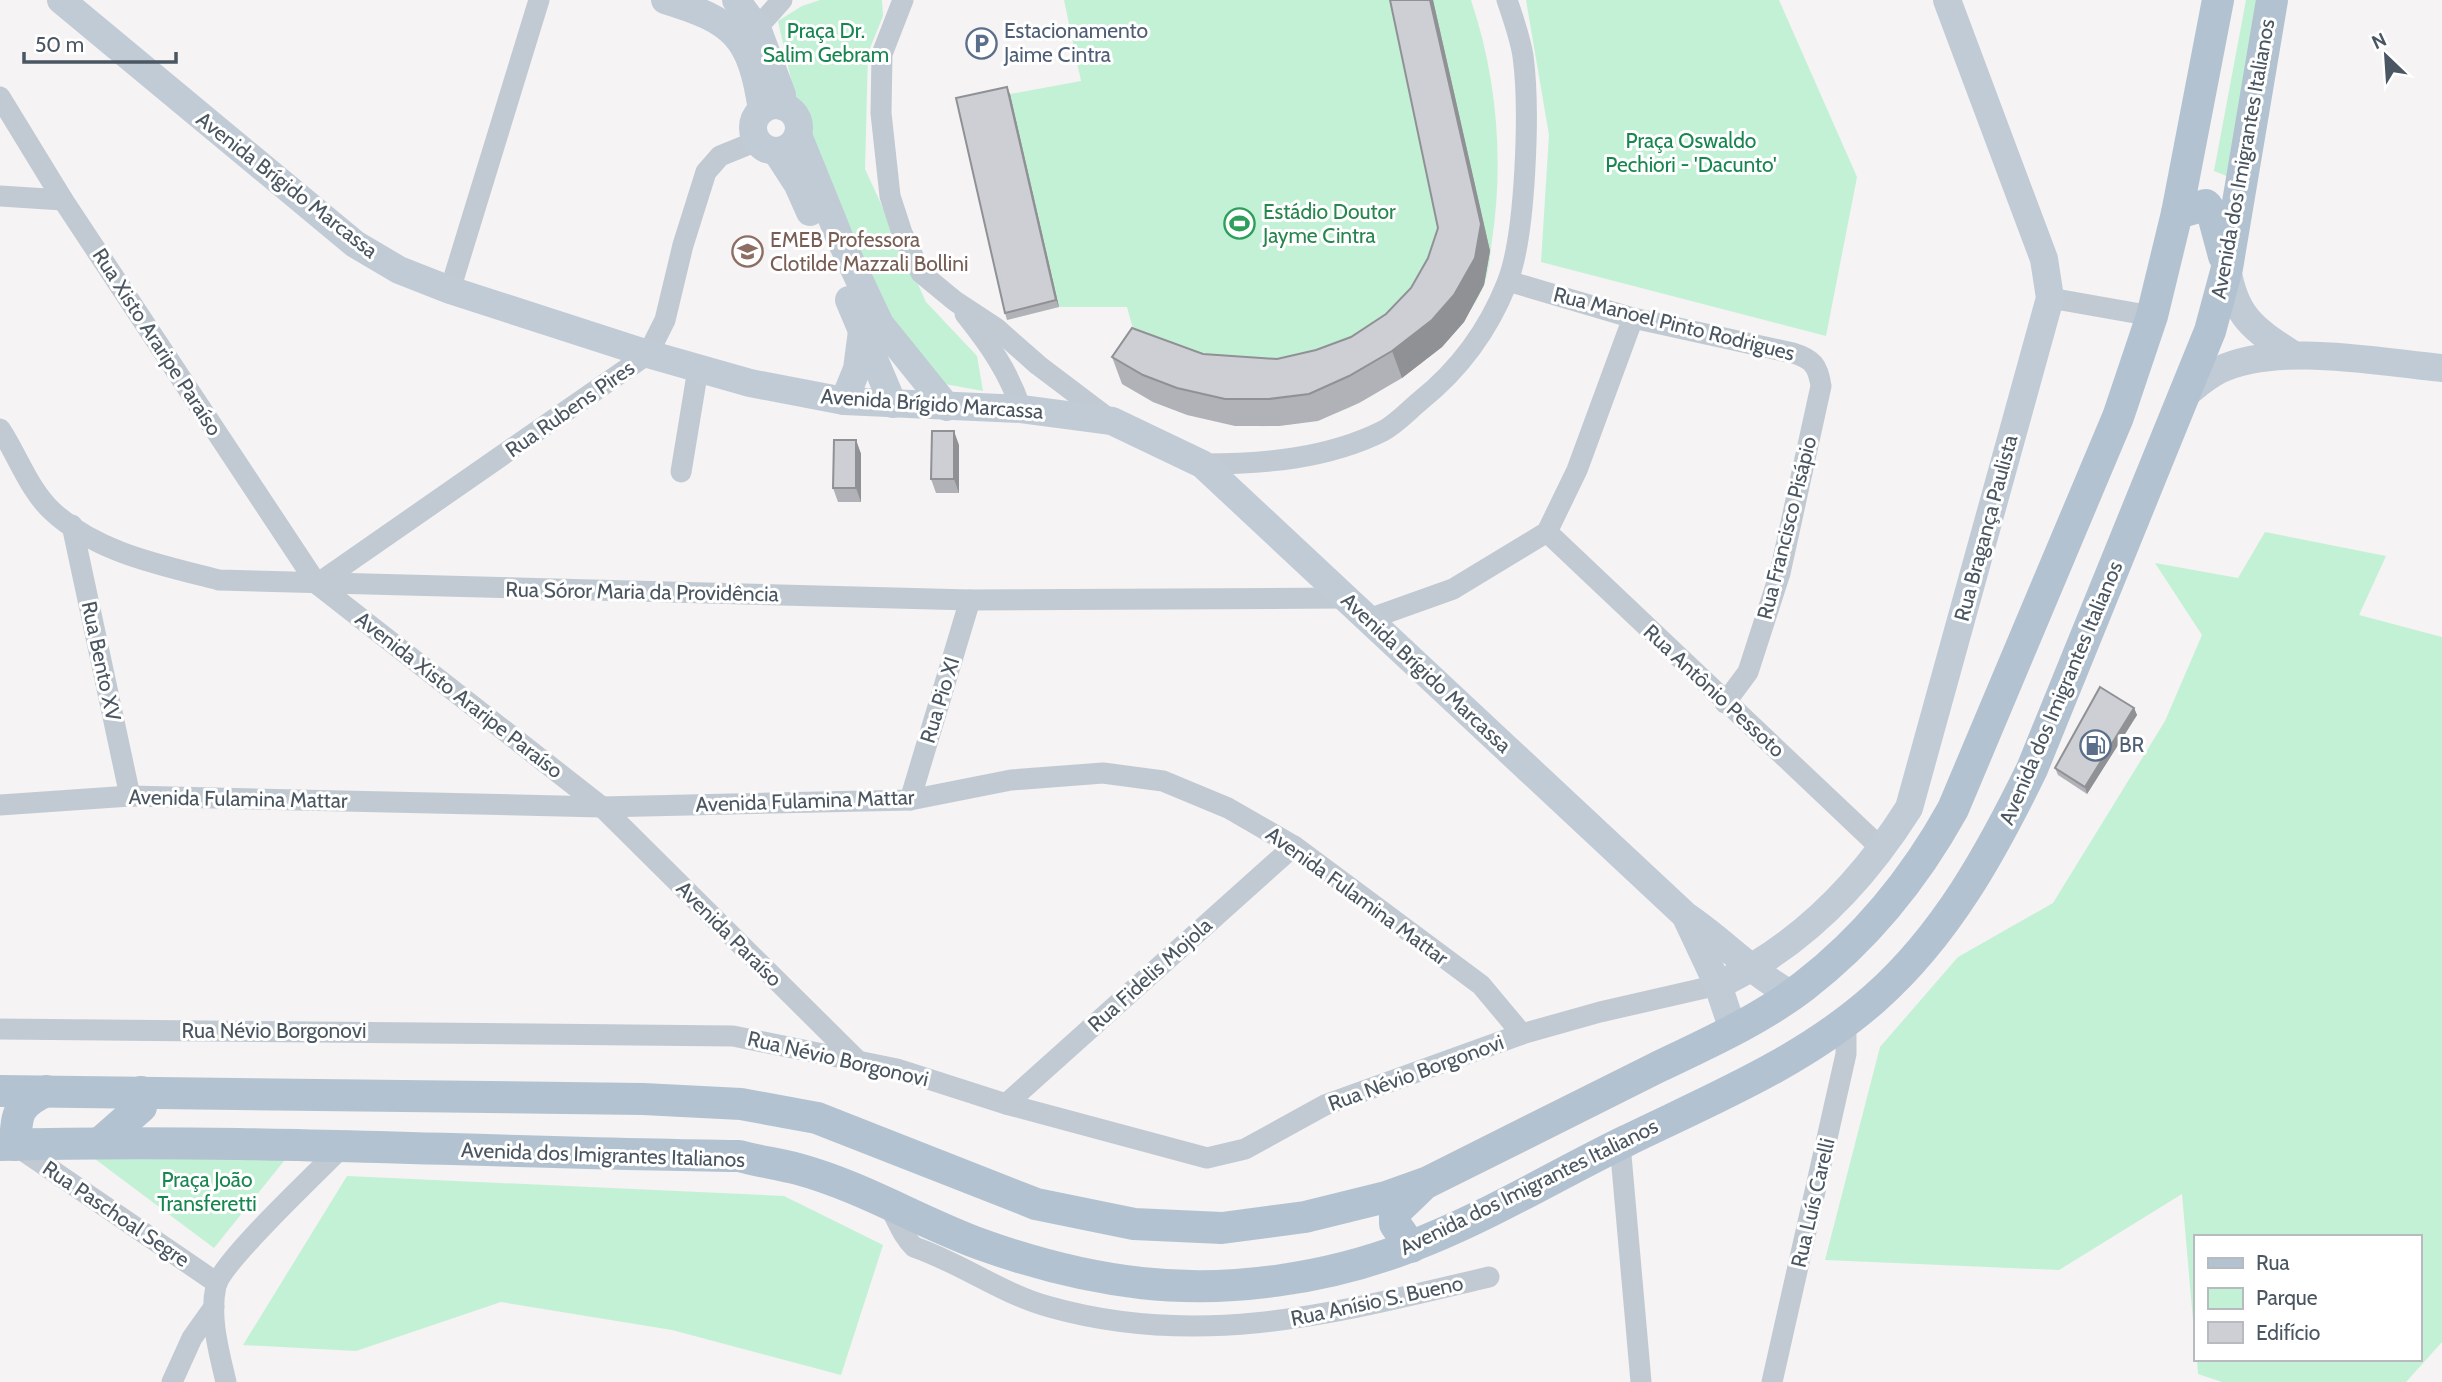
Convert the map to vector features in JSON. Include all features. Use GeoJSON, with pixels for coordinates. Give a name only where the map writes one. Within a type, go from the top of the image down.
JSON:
{"type":"FeatureCollection","features":[{"type":"Feature","properties":{"kind":"main road"},"geometry":{"type":"LineString","coordinates":[[0,1091],[643,1099],[741,1104],[817,1118],[1036,1204],[1134,1224],[1222,1228],[1305,1217],[1386,1197],[1428,1182],[1732,1030],[1791,994],[1844,952],[1892,900],[1946,822],[2118,417],[2152,316],[2177,213],[2218,0]]}},
{"type":"Feature","properties":{"kind":"main road","name":"Avenida dos Imigrantes Italianos"},"geometry":{"type":"LineString","coordinates":[[8,1145],[100,1143],[738,1156],[799,1169],[886,1201],[979,1243],[1068,1269],[1141,1283],[1227,1285],[1305,1276],[1410,1247],[1804,1051],[1846,1022],[1878,995],[1925,946],[1992,848],[2032,769],[2188,392],[2210,331],[2227,268],[2272,0]]}},
{"type":"Feature","properties":{"kind":"main road"},"geometry":{"type":"LineString","coordinates":[[2177,213],[2200,205],[2210,209],[2227,268]]}},
{"type":"Feature","properties":{"kind":"main road"},"geometry":{"type":"LineString","coordinates":[[1946,822],[1992,848]]}},
{"type":"Feature","properties":{"kind":"main road"},"geometry":{"type":"LineString","coordinates":[[8,1145],[20,1108],[30,1098],[46,1091]]}},
{"type":"Feature","properties":{"kind":"main road"},"geometry":{"type":"LineString","coordinates":[[100,1143],[141,1107],[141,1092]]}},
{"type":"Feature","properties":{"kind":"main road"},"geometry":{"type":"LineString","coordinates":[[1410,1247],[1395,1224],[1395,1212],[1405,1199],[1428,1182]]}},
{"type":"Feature","properties":{"kind":"street","name":"Avenida Brígido Marcassa"},"geometry":{"type":"LineString","coordinates":[[61,0],[355,244],[399,270],[450,290],[648,355],[750,383],[844,401],[1021,409],[1112,421],[1202,464],[1686,916],[1717,936],[1770,984],[1791,994]]}},
{"type":"Feature","properties":{"kind":"street"},"geometry":{"type":"LineString","coordinates":[[450,290],[539,0]]}},
{"type":"Feature","properties":{"kind":"street"},"geometry":{"type":"LineString","coordinates":[[666,0],[722,21],[738,36],[772,108],[797,120],[777,142]]}},
{"type":"Feature","properties":{"kind":"street"},"geometry":{"type":"LineString","coordinates":[[736,0],[757,28],[782,95],[772,108],[754,121],[777,142],[841,241],[880,324],[947,407]]}},
{"type":"Feature","properties":{"kind":"street"},"geometry":{"type":"LineString","coordinates":[[757,28],[782,0]]}},
{"type":"Feature","properties":{"kind":"street"},"geometry":{"type":"LineString","coordinates":[[903,0],[882,54],[881,113],[890,196],[902,233],[921,273],[955,302],[996,328],[1038,365],[1112,421]]}},
{"type":"Feature","properties":{"kind":"street"},"geometry":{"type":"LineString","coordinates":[[1202,464],[1260,464],[1331,451],[1384,430],[1452,376],[1482,332],[1508,281],[1519,224],[1526,87],[1522,52],[1507,0]]}},
{"type":"Feature","properties":{"kind":"street","name":"Rua Bragança Paulista"},"geometry":{"type":"LineString","coordinates":[[1718,985],[1754,968],[1784,947],[1849,891],[1883,850],[1909,808],[2050,298],[2043,259],[1947,0]]}},
{"type":"Feature","properties":{"kind":"street","name":"Rua Xisto Araripe Paraíso"},"geometry":{"type":"LineString","coordinates":[[0,97],[63,200],[317,584]]}},
{"type":"Feature","properties":{"kind":"street"},"geometry":{"type":"LineString","coordinates":[[777,142],[893,404]]}},
{"type":"Feature","properties":{"kind":"street","name":"Rua Rubens Pires"},"geometry":{"type":"LineString","coordinates":[[317,584],[648,355],[665,320],[683,245],[706,172],[720,156],[777,142]]}},
{"type":"Feature","properties":{"kind":"street"},"geometry":{"type":"LineString","coordinates":[[0,196],[63,200]]}},
{"type":"Feature","properties":{"kind":"street"},"geometry":{"type":"LineString","coordinates":[[2227,268],[2231,291],[2244,319],[2292,354]]}},
{"type":"Feature","properties":{"kind":"street","name":"Rua Manoel Pinto Rodrigues"},"geometry":{"type":"LineString","coordinates":[[1508,281],[1633,318],[1808,357],[1819,369],[1821,386]]}},
{"type":"Feature","properties":{"kind":"street"},"geometry":{"type":"LineString","coordinates":[[2050,298],[2152,316]]}},
{"type":"Feature","properties":{"kind":"street"},"geometry":{"type":"LineString","coordinates":[[955,302],[996,355],[1014,386],[1021,409]]}},
{"type":"Feature","properties":{"kind":"street"},"geometry":{"type":"LineString","coordinates":[[1369,619],[1453,589],[1547,532],[1577,470],[1633,318]]}},
{"type":"Feature","properties":{"kind":"street"},"geometry":{"type":"LineString","coordinates":[[844,401],[857,369],[862,331]]}},
{"type":"Feature","properties":{"kind":"street"},"geometry":{"type":"LineString","coordinates":[[2188,392],[2218,371],[2232,365],[2292,354],[2442,368]]}},
{"type":"Feature","properties":{"kind":"street"},"geometry":{"type":"LineString","coordinates":[[681,471],[698,369]]}},
{"type":"Feature","properties":{"kind":"street","name":"Rua Francisco Pisápio"},"geometry":{"type":"LineString","coordinates":[[1725,703],[1748,672],[1780,573],[1821,386]]}},
{"type":"Feature","properties":{"kind":"street","name":"Rua Sóror Maria da Providência"},"geometry":{"type":"LineString","coordinates":[[0,429],[50,510],[107,547],[149,562],[219,580],[970,600],[1345,598]]}},
{"type":"Feature","properties":{"kind":"street","name":"Rua Bento XV"},"geometry":{"type":"LineString","coordinates":[[72,525],[130,796]]}},
{"type":"Feature","properties":{"kind":"street","name":"Rua Antônio Pessoto"},"geometry":{"type":"LineString","coordinates":[[1547,532],[1883,850]]}},
{"type":"Feature","properties":{"kind":"street","name":"Avenida Xisto Araripe Paraíso"},"geometry":{"type":"LineString","coordinates":[[317,584],[602,807]]}},
{"type":"Feature","properties":{"kind":"street","name":"Rua Pio XI"},"geometry":{"type":"LineString","coordinates":[[910,800],[970,600]]}},
{"type":"Feature","properties":{"kind":"street","name":"Avenida Fulamina Mattar"},"geometry":{"type":"LineString","coordinates":[[0,804],[130,796],[602,807],[910,800],[1012,780],[1103,773],[1163,781],[1228,808],[1294,846],[1481,985],[1522,1034]]}},
{"type":"Feature","properties":{"kind":"street","name":"Avenida Paraíso"},"geometry":{"type":"LineString","coordinates":[[602,807],[857,1060]]}},
{"type":"Feature","properties":{"kind":"street","name":"Rua Fidelis Mojola"},"geometry":{"type":"LineString","coordinates":[[1006,1104],[1294,846]]}},
{"type":"Feature","properties":{"kind":"street","name":"Avenida Brígido Marcassa"},"geometry":{"type":"LineString","coordinates":[[1686,916],[1718,985],[1732,1030]]}},
{"type":"Feature","properties":{"kind":"street","name":"Rua Névio Borgonovi"},"geometry":{"type":"LineString","coordinates":[[0,1030],[733,1036],[897,1069],[1006,1104],[1207,1158],[1245,1149],[1325,1105],[1522,1034],[1600,1012],[1718,985]]}},
{"type":"Feature","properties":{"kind":"street","name":"Rua Luís Carelli"},"geometry":{"type":"LineString","coordinates":[[1772,1382],[1846,1054],[1846,1022]]}},
{"type":"Feature","properties":{"kind":"street"},"geometry":{"type":"LineString","coordinates":[[1619,1144],[1641,1382]]}},
{"type":"Feature","properties":{"kind":"street","name":"Rua Paschoal Segre"},"geometry":{"type":"LineString","coordinates":[[8,1145],[217,1283]]}},
{"type":"Feature","properties":{"kind":"street"},"geometry":{"type":"LineString","coordinates":[[226,1382],[214,1307],[217,1283],[243,1248],[342,1147]]}},
{"type":"Feature","properties":{"kind":"street","name":"Rua Anísio S. Bueno"},"geometry":{"type":"LineString","coordinates":[[886,1201],[901,1223],[905,1239],[914,1247],[1048,1307],[1137,1324],[1239,1326],[1324,1316],[1489,1277]]}},
{"type":"Feature","properties":{"kind":"street"},"geometry":{"type":"LineString","coordinates":[[172,1382],[192,1338],[214,1307]]}},
{"type":"Feature","properties":{"kind":"green space","name":"Praça Dr. Salim Gebram"},"geometry":{"type":"Polygon","coordinates":[[[820,0],[882,0],[883,16],[868,53],[865,169],[926,302],[977,356],[983,391],[945,384],[893,324],[797,106],[778,21],[802,6],[820,0]]]}},
{"type":"Feature","properties":{"kind":"green space","name":"Estádio Doutor Jayme Cintra"},"geometry":{"type":"Polygon","coordinates":[[[1064,0],[1471,0],[1492,89],[1496,119],[1497,180],[1496,210],[1487,276],[1466,316],[1427,355],[1394,381],[1362,401],[1330,415],[1298,424],[1264,426],[1229,423],[1192,415],[1153,402],[1127,307],[1059,307],[1007,320],[1010,94],[1081,81],[1064,0]]]}},
{"type":"Feature","properties":{"kind":"green space","name":"Praça Oswaldo Pechiori - 'Dacunto'"},"geometry":{"type":"Polygon","coordinates":[[[1526,0],[1779,0],[1857,177],[1826,336],[1541,262],[1549,135],[1526,0]]]}},
{"type":"Feature","properties":{"kind":"green space"},"geometry":{"type":"Polygon","coordinates":[[[2246,0],[2259,0],[2229,177],[2214,171],[2246,0]]]}},
{"type":"Feature","properties":{"kind":"green space"},"geometry":{"type":"Polygon","coordinates":[[[2265,532],[2386,556],[2359,615],[2442,637],[2442,1342],[2406,1382],[2222,1382],[2198,1374],[2197,1361],[2421,1361],[2421,1235],[2194,1235],[2194,1332],[2182,1194],[2059,1270],[1825,1260],[1880,1047],[1958,957],[2053,903],[2165,721],[2202,635],[2155,563],[2238,578],[2265,532]]]}},
{"type":"Feature","properties":{"kind":"green space","name":"Praça João Transferetti"},"geometry":{"type":"Polygon","coordinates":[[[83,1150],[292,1151],[214,1248],[83,1150]]]}},
{"type":"Feature","properties":{"kind":"green space"},"geometry":{"type":"Polygon","coordinates":[[[347,1176],[784,1196],[883,1245],[841,1375],[672,1330],[501,1302],[356,1351],[243,1345],[347,1176]]]}},
{"type":"Feature","properties":{"kind":"building"},"geometry":{"type":"Polygon","coordinates":[[[1390,0],[1430,0],[1481,224],[1475,258],[1454,295],[1432,320],[1392,351],[1349,376],[1309,394],[1269,399],[1225,399],[1177,388],[1143,375],[1112,357],[1132,328],[1203,354],[1277,359],[1316,350],[1351,337],[1386,314],[1411,288],[1428,258],[1438,228],[1390,0]]]}},
{"type":"Feature","properties":{"kind":"building"},"geometry":{"type":"Polygon","coordinates":[[[1007,87],[1056,300],[1005,313],[956,98],[1007,87]]]}},
{"type":"Feature","properties":{"kind":"building"},"geometry":{"type":"Polygon","coordinates":[[[932,431],[954,431],[954,479],[931,479],[932,431]]]}},
{"type":"Feature","properties":{"kind":"building"},"geometry":{"type":"Polygon","coordinates":[[[834,440],[856,440],[856,488],[833,488],[834,440]]]}},
{"type":"Feature","properties":{"kind":"building","name":"BR"},"geometry":{"type":"Polygon","coordinates":[[[2100,687],[2134,708],[2085,787],[2055,768],[2100,687]]]}},
{"type":"Feature","properties":{"kind":"place","name":"Estacionamento Jaime Cintra"},"geometry":{"type":"Point","coordinates":[981,43]}},
{"type":"Feature","properties":{"kind":"place","name":"Estádio Doutor Jayme Cintra"},"geometry":{"type":"Point","coordinates":[1240,224]}},
{"type":"Feature","properties":{"kind":"place","name":"EMEB Professora Clotilde Mazzali Bollini"},"geometry":{"type":"Point","coordinates":[747,252]}},
{"type":"Feature","properties":{"kind":"place","name":"BR"},"geometry":{"type":"Point","coordinates":[2096,745]}}]}
